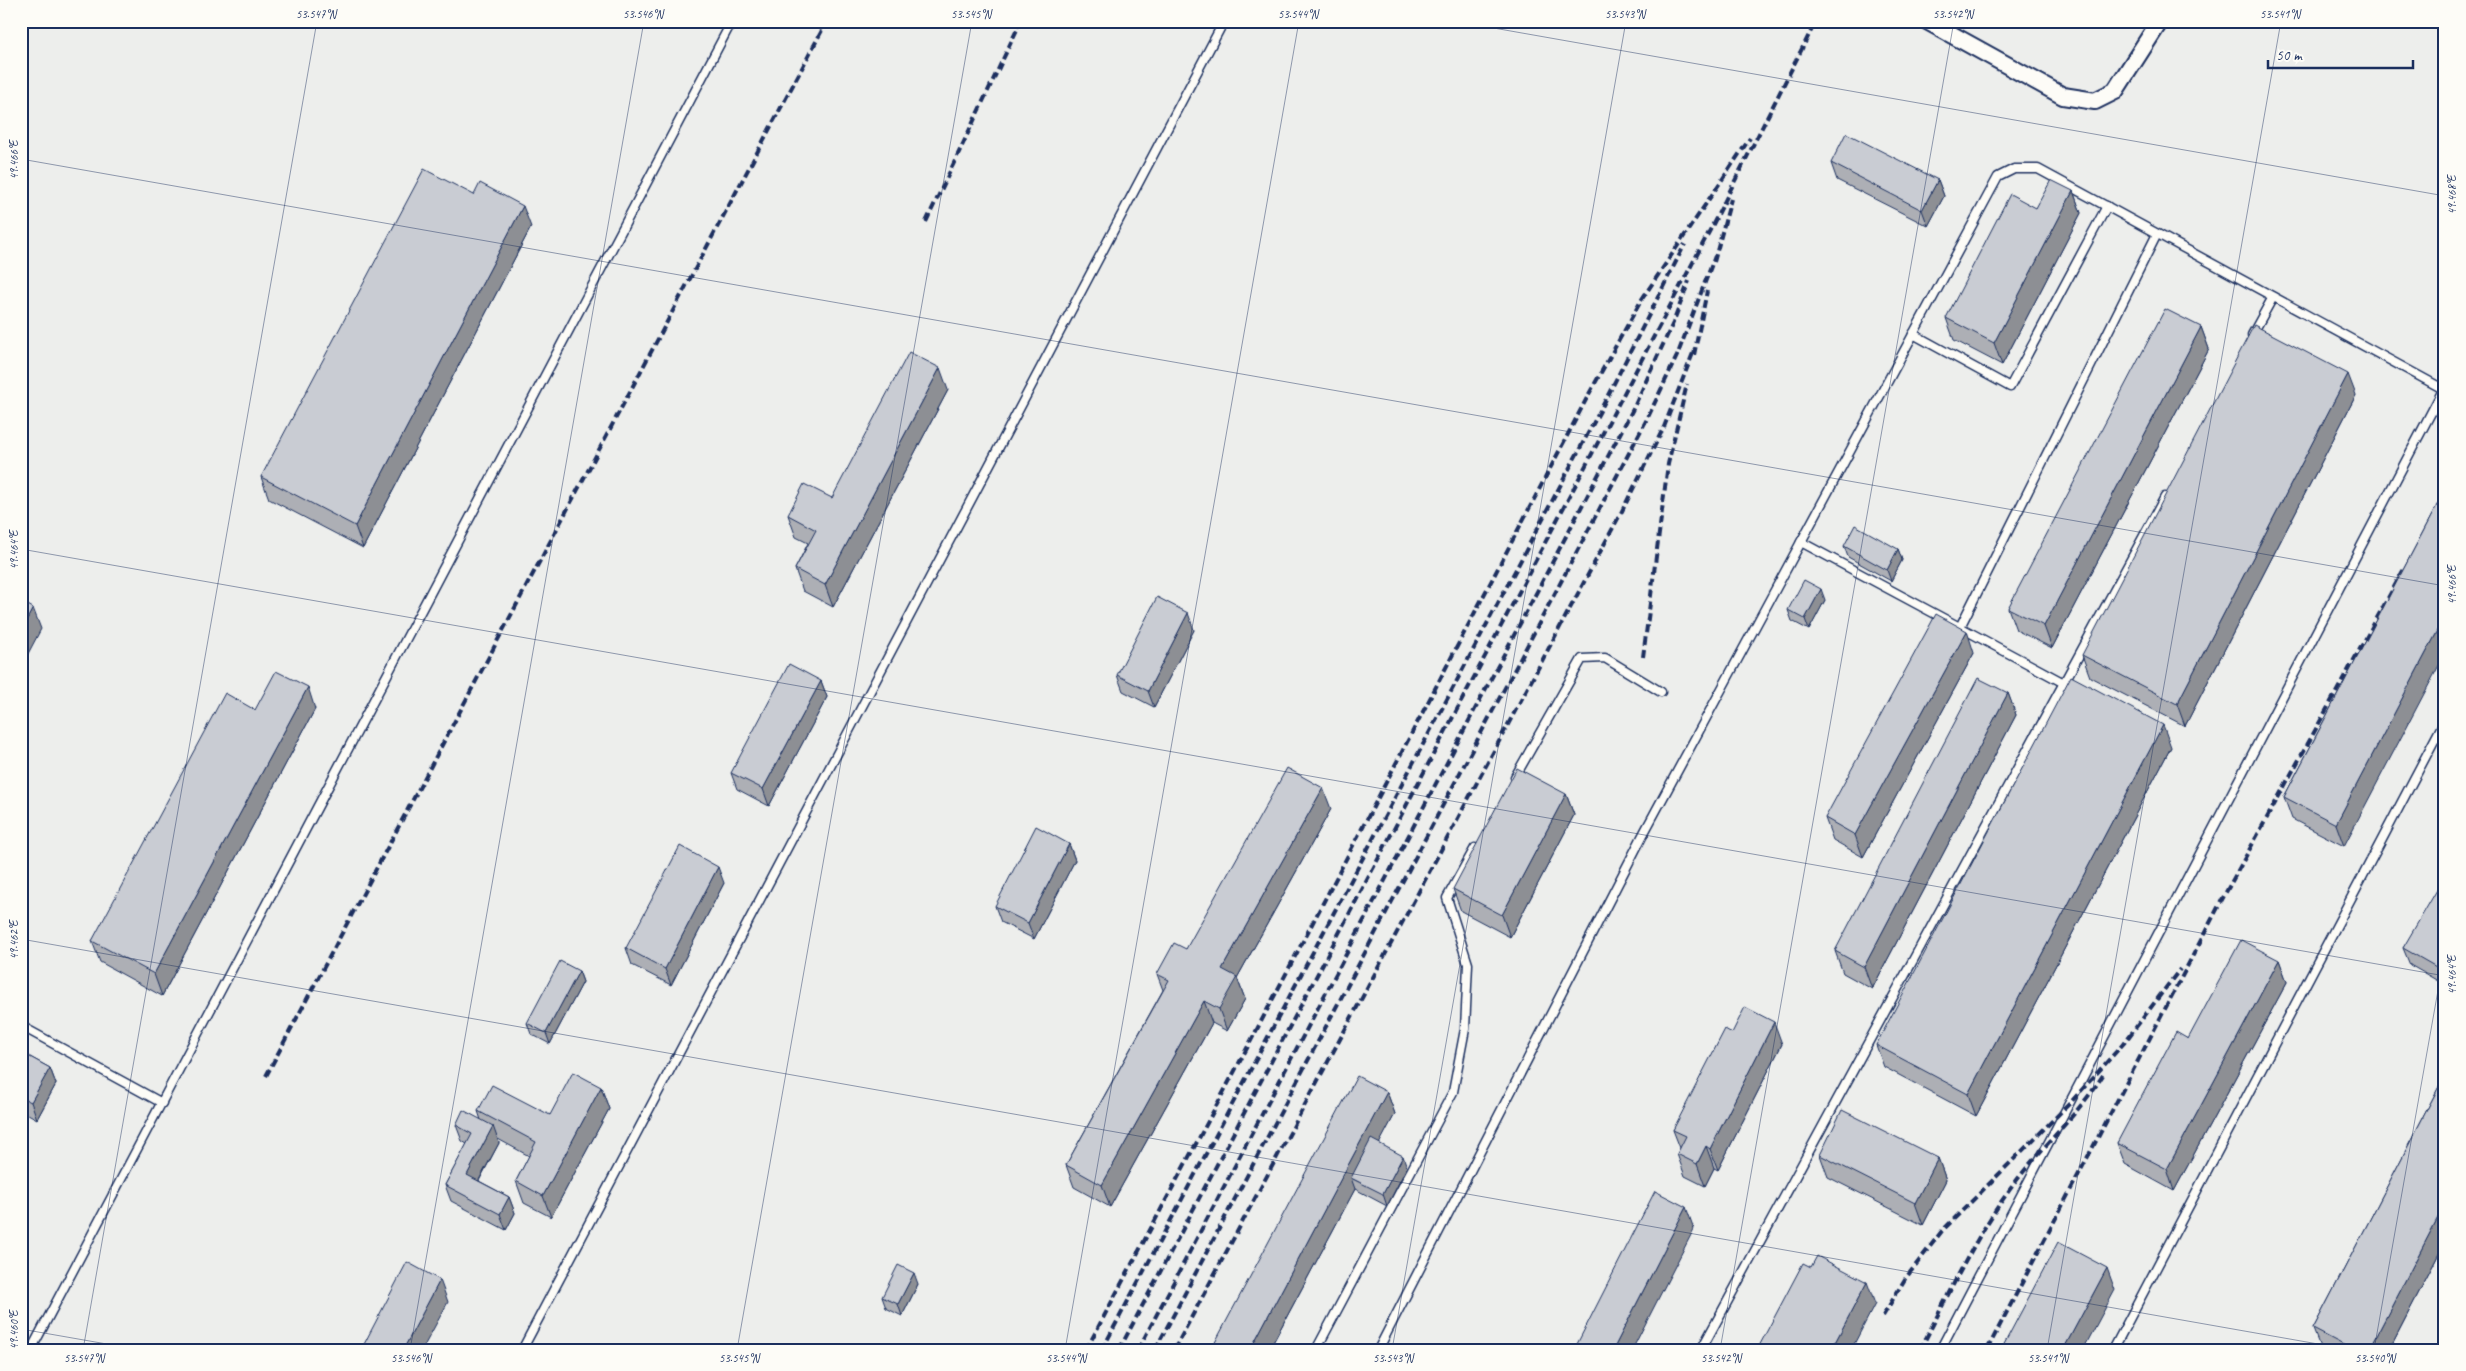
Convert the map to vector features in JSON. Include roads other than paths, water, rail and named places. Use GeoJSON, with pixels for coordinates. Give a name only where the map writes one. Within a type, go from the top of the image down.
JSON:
{"type":"FeatureCollection","features":[{"type":"Feature","properties":{"kind":"street"},"geometry":{"type":"LineString","coordinates":[[1927,21],[2063,96],[2095,101],[2116,91],[2160,21]]}},
{"type":"Feature","properties":{"kind":"lane"},"geometry":{"type":"LineString","coordinates":[[32,1350],[732,21]]}},
{"type":"Feature","properties":{"kind":"lane"},"geometry":{"type":"LineString","coordinates":[[522,1350],[1224,21]]}},
{"type":"Feature","properties":{"kind":"lane"},"geometry":{"type":"LineString","coordinates":[[1378,1350],[1645,831],[1998,177],[2014,169],[2038,169],[2444,390],[1940,1350]]}},
{"type":"Feature","properties":{"kind":"lane"},"geometry":{"type":"LineString","coordinates":[[1913,334],[2010,387],[2106,206]]}},
{"type":"Feature","properties":{"kind":"lane"},"geometry":{"type":"LineString","coordinates":[[1960,627],[2157,234]]}},
{"type":"Feature","properties":{"kind":"lane"},"geometry":{"type":"LineString","coordinates":[[2249,341],[2273,297]]}},
{"type":"Feature","properties":{"kind":"lane"},"geometry":{"type":"LineString","coordinates":[[1701,1350],[2168,490]]}},
{"type":"Feature","properties":{"kind":"lane"},"geometry":{"type":"LineString","coordinates":[[1801,542],[2064,683]]}},
{"type":"Feature","properties":{"kind":"lane"},"geometry":{"type":"LineString","coordinates":[[1510,788],[1582,659],[1605,658],[1661,692]]}},
{"type":"Feature","properties":{"kind":"lane"},"geometry":{"type":"LineString","coordinates":[[2113,1350],[2445,720]]}},
{"type":"Feature","properties":{"kind":"lane"},"geometry":{"type":"LineString","coordinates":[[1316,1350],[1453,1092],[1465,1029],[1468,964],[1447,898],[1480,839]]}},
{"type":"Feature","properties":{"kind":"lane"},"geometry":{"type":"LineString","coordinates":[[21,1026],[162,1103]]}},
{"type":"Feature","properties":{"kind":"railway"},"geometry":{"type":"LineString","coordinates":[[266,1076],[827,21]]}},
{"type":"Feature","properties":{"kind":"railway"},"geometry":{"type":"LineString","coordinates":[[926,222],[1021,21]]}},
{"type":"Feature","properties":{"kind":"railway"},"geometry":{"type":"LineString","coordinates":[[1119,1350],[1709,232],[1816,21]]}},
{"type":"Feature","properties":{"kind":"railway"},"geometry":{"type":"LineString","coordinates":[[1086,1350],[1254,1035],[1589,394],[1642,299],[1750,138]]}},
{"type":"Feature","properties":{"kind":"railway"},"geometry":{"type":"LineString","coordinates":[[1714,262],[1731,199]]}},
{"type":"Feature","properties":{"kind":"railway"},"geometry":{"type":"LineString","coordinates":[[1102,1350],[1603,405],[1685,244]]}},
{"type":"Feature","properties":{"kind":"railway"},"geometry":{"type":"LineString","coordinates":[[1155,1350],[1648,417],[1677,356],[1715,256]]}},
{"type":"Feature","properties":{"kind":"railway"},"geometry":{"type":"LineString","coordinates":[[1138,1350],[1634,407],[1673,323],[1689,281]]}},
{"type":"Feature","properties":{"kind":"railway"},"geometry":{"type":"LineString","coordinates":[[1694,355],[1707,291]]}},
{"type":"Feature","properties":{"kind":"railway"},"geometry":{"type":"LineString","coordinates":[[1174,1350],[1622,511],[1664,427],[1695,348]]}},
{"type":"Feature","properties":{"kind":"railway"},"geometry":{"type":"LineString","coordinates":[[1643,657],[1668,464],[1687,384]]}},
{"type":"Feature","properties":{"kind":"railway"},"geometry":{"type":"LineString","coordinates":[[1987,1350],[2225,894],[2404,569]]}},
{"type":"Feature","properties":{"kind":"railway"},"geometry":{"type":"LineString","coordinates":[[1883,1316],[1905,1279],[1942,1231],[2070,1103],[2124,1043],[2180,969]]}},
{"type":"Feature","properties":{"kind":"railway"},"geometry":{"type":"LineString","coordinates":[[1920,1350],[1964,1265],[2000,1203],[2025,1170],[2082,1104],[2103,1075]]}}]}
